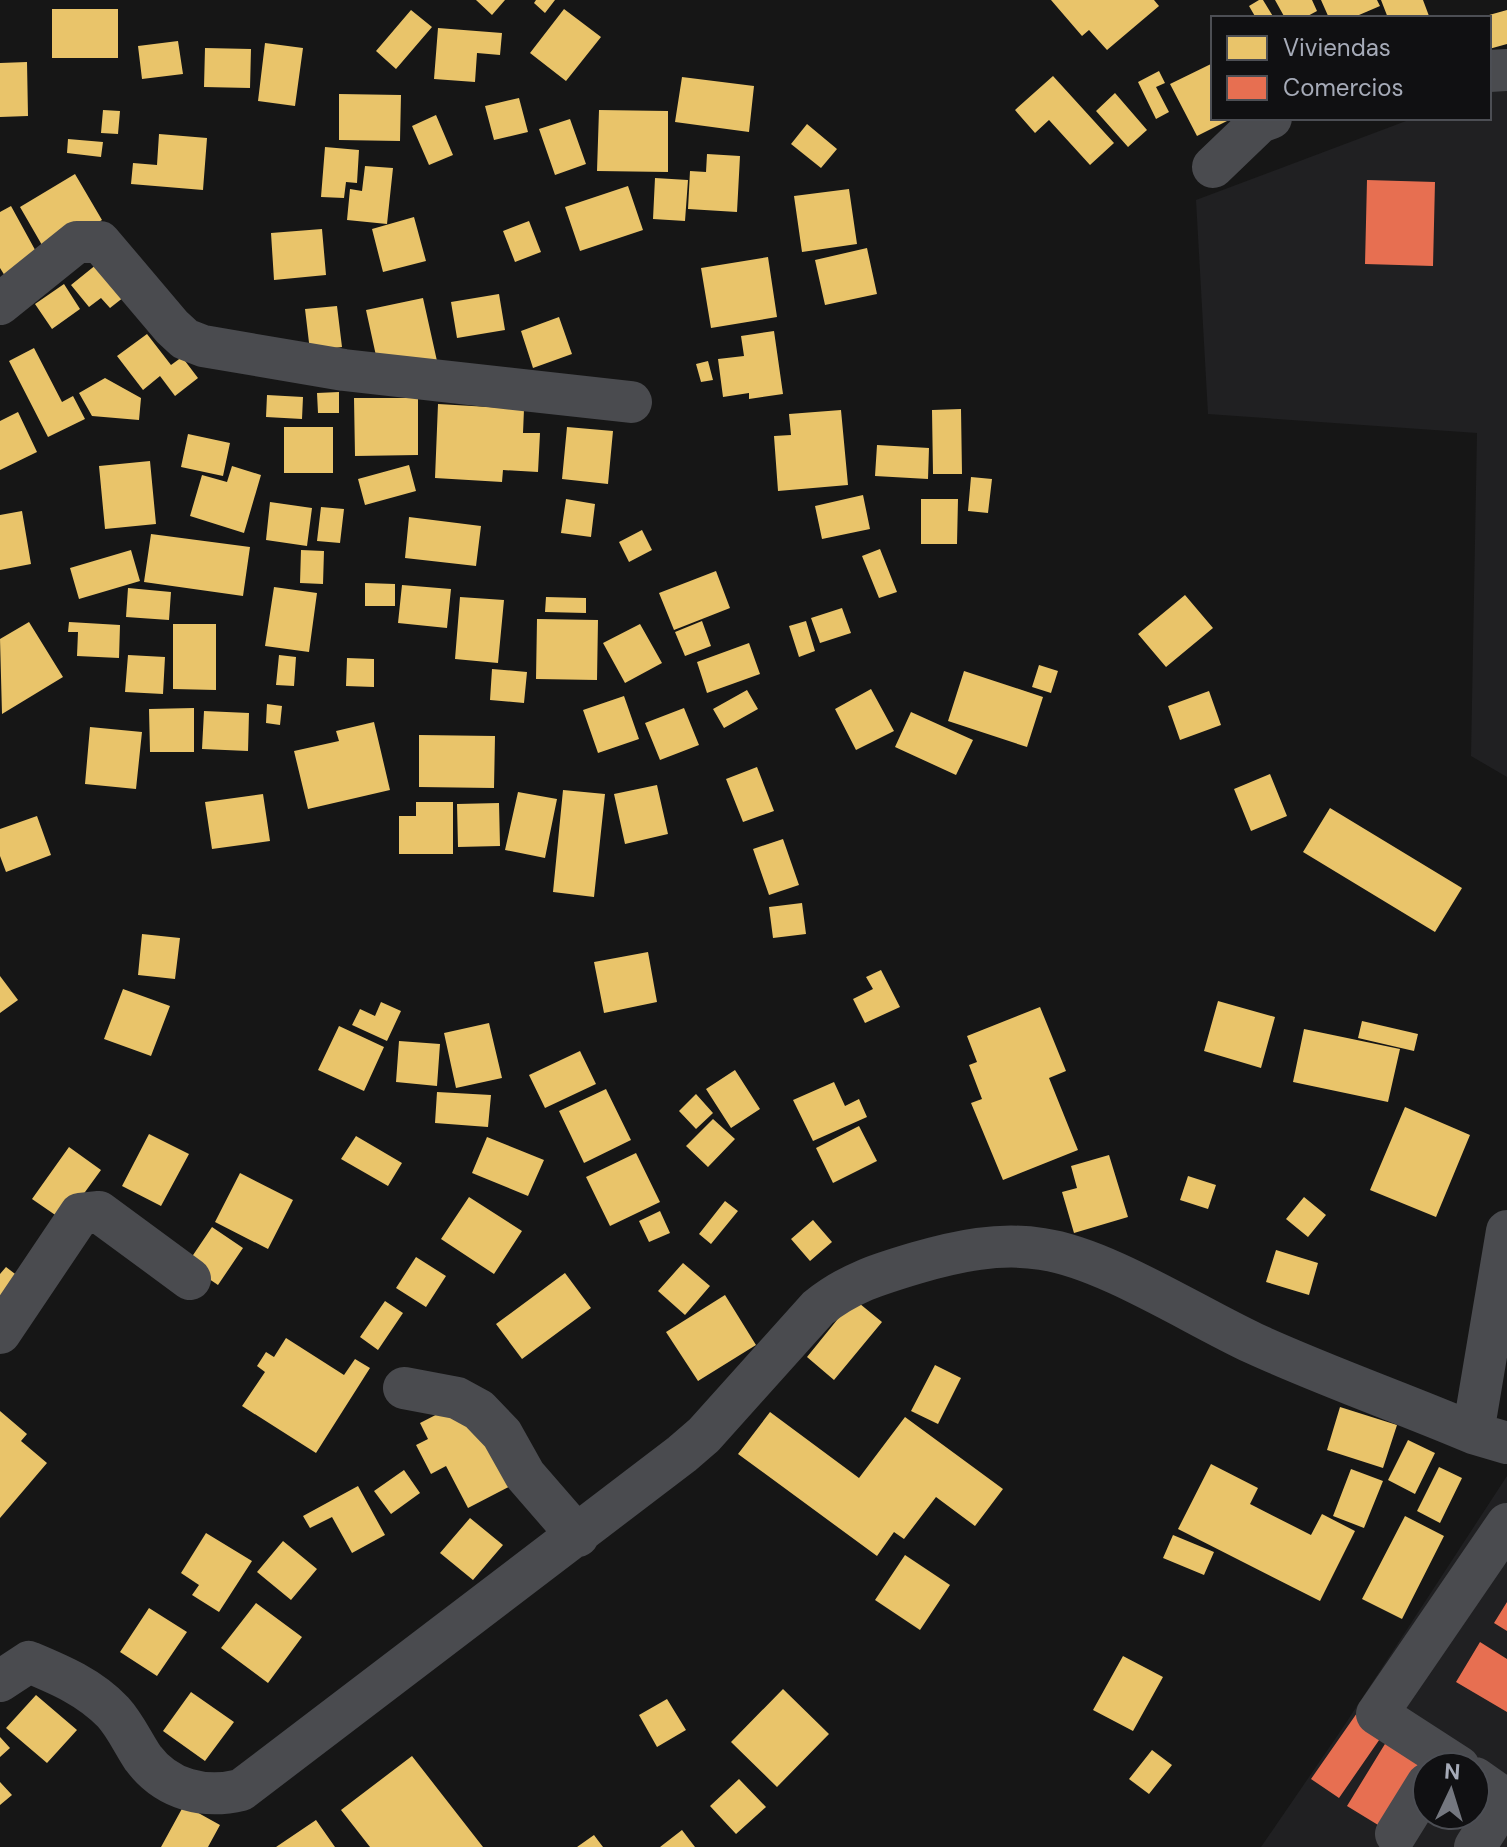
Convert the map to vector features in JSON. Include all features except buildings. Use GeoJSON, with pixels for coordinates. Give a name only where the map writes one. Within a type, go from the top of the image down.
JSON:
{"type":"FeatureCollection","features":[{"type":"Feature","properties":{"kind":"street"},"geometry":{"type":"LineString","coordinates":[[1213,167],[1266,120]]}},
{"type":"Feature","properties":{"kind":"street"},"geometry":{"type":"LineString","coordinates":[[0,304],[77,242],[87,239],[100,242],[185,339],[203,346],[344,370],[631,402]]}},
{"type":"Feature","properties":{"kind":"street"},"geometry":{"type":"LineString","coordinates":[[0,1333],[80,1214],[89,1210],[99,1212],[190,1279]]}},
{"type":"Feature","properties":{"kind":"street"},"geometry":{"type":"LineString","coordinates":[[10,1661],[82,1686],[114,1713],[145,1760],[172,1784],[191,1792],[226,1794],[241,1790],[578,1536],[704,1435],[818,1308],[835,1294],[854,1282],[959,1251],[990,1247],[1042,1249],[1083,1260],[1255,1344],[1490,1438],[1507,1231]]}},
{"type":"Feature","properties":{"kind":"street"},"geometry":{"type":"LineString","coordinates":[[404,1388],[457,1398],[479,1410],[502,1434],[525,1475],[578,1536]]}},
{"type":"Feature","properties":{"kind":"street"},"geometry":{"type":"LineString","coordinates":[[1424,1751],[1377,1714],[1507,1524]]}},
{"type":"Feature","properties":{"kind":"street"},"geometry":{"type":"LineString","coordinates":[[1491,1792],[1505,1799],[1491,1821]]}},
{"type":"Feature","properties":{"kind":"street"},"geometry":{"type":"LineString","coordinates":[[1396,1834],[1411,1816]]}},
{"type":"Feature","properties":{"kind":"shaded area"},"geometry":{"type":"Polygon","coordinates":[[[1507,83],[1507,777],[1471,756],[1477,433],[1208,414],[1196,200],[1409,120],[1491,120],[1491,89],[1507,83]]]}},
{"type":"Feature","properties":{"kind":"shaded area"},"geometry":{"type":"Polygon","coordinates":[[[1507,1476],[1507,1847],[1261,1847],[1342,1729],[1507,1476]]]}}]}
